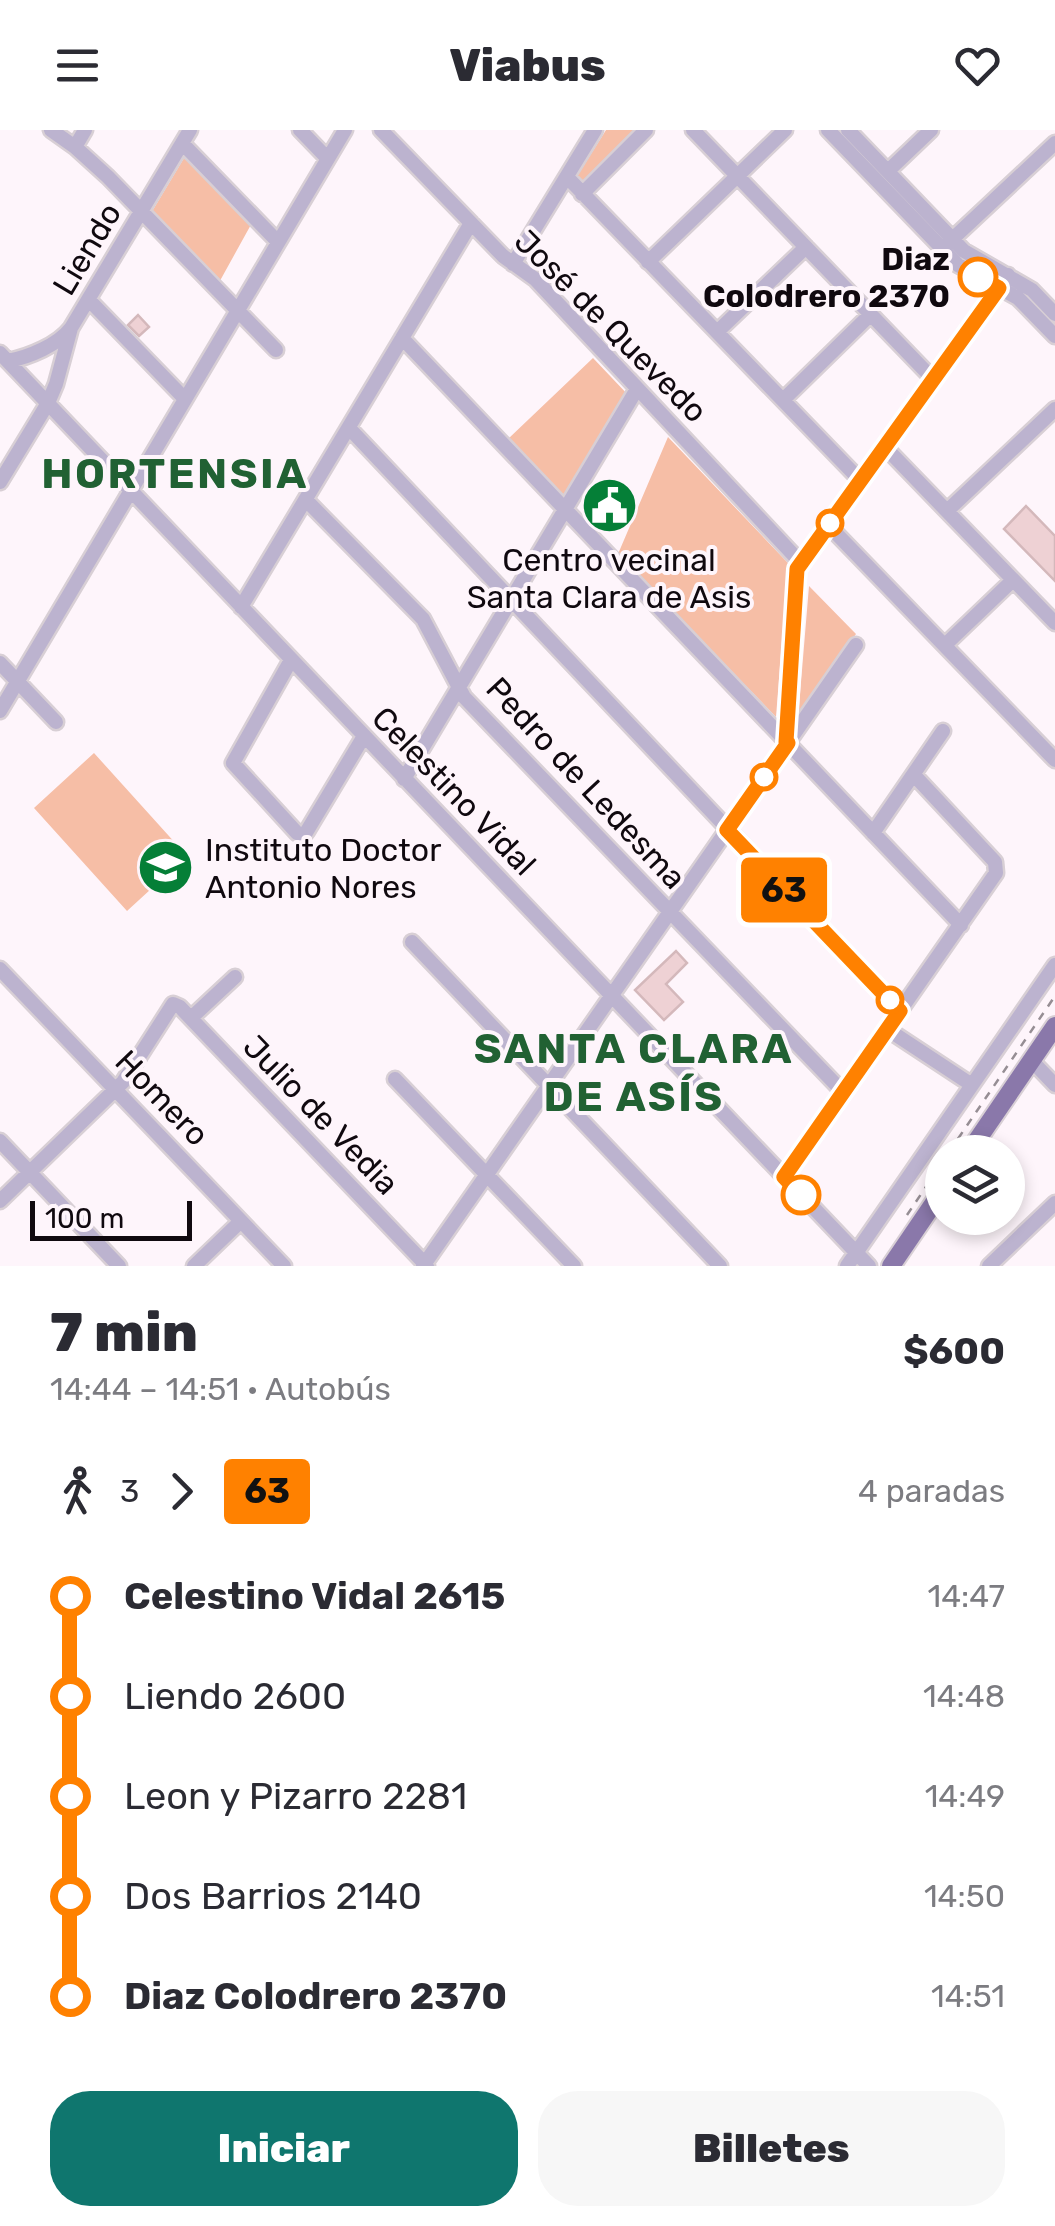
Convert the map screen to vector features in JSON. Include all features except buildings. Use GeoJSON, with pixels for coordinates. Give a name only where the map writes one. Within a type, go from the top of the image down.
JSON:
{"type":"FeatureCollection","features":[{"type":"Feature","properties":{"kind":"main road"},"geometry":{"type":"LineString","coordinates":[[981,1135],[1055,1026]]}},
{"type":"Feature","properties":{"kind":"main road"},"geometry":{"type":"LineString","coordinates":[[891,1266],[925,1216]]}},
{"type":"Feature","properties":{"kind":"street"},"geometry":{"type":"LineString","coordinates":[[51,130],[75,147],[143,211],[276,350]]}},
{"type":"Feature","properties":{"kind":"street"},"geometry":{"type":"LineString","coordinates":[[75,147],[85,130]]}},
{"type":"Feature","properties":{"kind":"street"},"geometry":{"type":"LineString","coordinates":[[300,130],[328,158]]}},
{"type":"Feature","properties":{"kind":"street"},"geometry":{"type":"LineString","coordinates":[[0,711],[345,130]]}},
{"type":"Feature","properties":{"kind":"street","name":"José de Quevedo"},"geometry":{"type":"LineString","coordinates":[[381,130],[471,223],[534,280],[800,562]]}},
{"type":"Feature","properties":{"kind":"street"},"geometry":{"type":"LineString","coordinates":[[513,264],[595,130]]}},
{"type":"Feature","properties":{"kind":"street"},"geometry":{"type":"LineString","coordinates":[[582,194],[646,130]]}},
{"type":"Feature","properties":{"kind":"street"},"geometry":{"type":"LineString","coordinates":[[693,130],[934,379]]}},
{"type":"Feature","properties":{"kind":"street"},"geometry":{"type":"LineString","coordinates":[[648,262],[785,130]]}},
{"type":"Feature","properties":{"kind":"street"},"geometry":{"type":"LineString","coordinates":[[828,130],[948,244],[1004,282],[1055,336]]}},
{"type":"Feature","properties":{"kind":"street"},"geometry":{"type":"LineString","coordinates":[[848,130],[948,244]]}},
{"type":"Feature","properties":{"kind":"street"},"geometry":{"type":"LineString","coordinates":[[888,172],[931,130]]}},
{"type":"Feature","properties":{"kind":"street"},"geometry":{"type":"LineString","coordinates":[[186,137],[278,242]]}},
{"type":"Feature","properties":{"kind":"street","name":"Liendo"},"geometry":{"type":"LineString","coordinates":[[0,482],[48,403],[72,328],[186,137]]}},
{"type":"Feature","properties":{"kind":"street"},"geometry":{"type":"LineString","coordinates":[[948,244],[1055,143]]}},
{"type":"Feature","properties":{"kind":"street"},"geometry":{"type":"LineString","coordinates":[[567,178],[860,480]]}},
{"type":"Feature","properties":{"kind":"street"},"geometry":{"type":"LineString","coordinates":[[241,607],[471,223]]}},
{"type":"Feature","properties":{"kind":"street"},"geometry":{"type":"LineString","coordinates":[[717,332],[806,246]]}},
{"type":"Feature","properties":{"kind":"street"},"geometry":{"type":"LineString","coordinates":[[1004,282],[1032,290],[1055,314]]}},
{"type":"Feature","properties":{"kind":"street"},"geometry":{"type":"LineString","coordinates":[[787,742],[796,574],[800,562],[1004,282]]}},
{"type":"Feature","properties":{"kind":"street"},"geometry":{"type":"LineString","coordinates":[[89,300],[184,398]]}},
{"type":"Feature","properties":{"kind":"street"},"geometry":{"type":"LineString","coordinates":[[784,400],[871,314]]}},
{"type":"Feature","properties":{"kind":"street"},"geometry":{"type":"LineString","coordinates":[[4,357],[20,358],[61,339],[72,328]]}},
{"type":"Feature","properties":{"kind":"street"},"geometry":{"type":"LineString","coordinates":[[402,338],[960,925]]}},
{"type":"Feature","properties":{"kind":"street","name":"Celestino Vidal"},"geometry":{"type":"LineString","coordinates":[[4,357],[784,1177],[852,1260],[869,1266]]}},
{"type":"Feature","properties":{"kind":"street"},"geometry":{"type":"LineString","coordinates":[[404,778],[637,389]]}},
{"type":"Feature","properties":{"kind":"street"},"geometry":{"type":"LineString","coordinates":[[947,511],[1055,410]]}},
{"type":"Feature","properties":{"kind":"street"},"geometry":{"type":"LineString","coordinates":[[349,428],[900,1011]]}},
{"type":"Feature","properties":{"kind":"street"},"geometry":{"type":"LineString","coordinates":[[884,446],[1055,623]]}},
{"type":"Feature","properties":{"kind":"street","name":"Pedro de Ledesma"},"geometry":{"type":"LineString","coordinates":[[306,500],[423,619],[458,688],[844,1092]]}},
{"type":"Feature","properties":{"kind":"street"},"geometry":{"type":"LineString","coordinates":[[828,525],[1055,760]]}},
{"type":"Feature","properties":{"kind":"street"},"geometry":{"type":"LineString","coordinates":[[945,645],[1013,580]]}},
{"type":"Feature","properties":{"kind":"street"},"geometry":{"type":"LineString","coordinates":[[425,1265],[856,645]]}},
{"type":"Feature","properties":{"kind":"street"},"geometry":{"type":"LineString","coordinates":[[290,660],[234,759],[234,766],[297,832],[304,834],[364,736]]}},
{"type":"Feature","properties":{"kind":"street"},"geometry":{"type":"LineString","coordinates":[[0,663],[56,722]]}},
{"type":"Feature","properties":{"kind":"street"},"geometry":{"type":"LineString","coordinates":[[874,833],[943,732]]}},
{"type":"Feature","properties":{"kind":"street"},"geometry":{"type":"LineString","coordinates":[[784,1177],[996,873],[997,866],[914,775]]}},
{"type":"Feature","properties":{"kind":"street"},"geometry":{"type":"LineString","coordinates":[[412,942],[720,1266]]}},
{"type":"Feature","properties":{"kind":"street"},"geometry":{"type":"LineString","coordinates":[[852,1260],[1055,965]]}},
{"type":"Feature","properties":{"kind":"street","name":"Homero"},"geometry":{"type":"LineString","coordinates":[[0,968],[284,1266]]}},
{"type":"Feature","properties":{"kind":"street"},"geometry":{"type":"LineString","coordinates":[[191,1018],[234,977]]}},
{"type":"Feature","properties":{"kind":"street","name":"Julio de Vedia"},"geometry":{"type":"LineString","coordinates":[[116,1090],[173,1004],[180,1007],[425,1265]]}},
{"type":"Feature","properties":{"kind":"street"},"geometry":{"type":"LineString","coordinates":[[887,1029],[972,1085]]}},
{"type":"Feature","properties":{"kind":"street"},"geometry":{"type":"LineString","coordinates":[[1032,1061],[1055,1085]]}},
{"type":"Feature","properties":{"kind":"street"},"geometry":{"type":"LineString","coordinates":[[395,1079],[574,1266]]}},
{"type":"Feature","properties":{"kind":"street"},"geometry":{"type":"LineString","coordinates":[[0,1200],[116,1090]]}},
{"type":"Feature","properties":{"kind":"street"},"geometry":{"type":"LineString","coordinates":[[0,1141],[119,1266]]}},
{"type":"Feature","properties":{"kind":"street"},"geometry":{"type":"LineString","coordinates":[[989,1266],[1055,1203]]}},
{"type":"Feature","properties":{"kind":"street"},"geometry":{"type":"LineString","coordinates":[[194,1266],[241,1221]]}},
{"type":"Feature","properties":{"kind":"path"},"geometry":{"type":"LineString","coordinates":[[961,1135],[1055,996]]}},
{"type":"Feature","properties":{"kind":"path"},"geometry":{"type":"LineString","coordinates":[[903,1222],[925,1189]]}},
{"type":"Feature","properties":{"kind":"shaded area"},"geometry":{"type":"Polygon","coordinates":[[[606,130],[643,130],[582,184],[577,176],[606,130]]]}},
{"type":"Feature","properties":{"kind":"shaded area"},"geometry":{"type":"Polygon","coordinates":[[[187,153],[253,221],[216,288],[148,218],[187,153]]]}},
{"type":"Feature","properties":{"kind":"shaded area"},"geometry":{"type":"Polygon","coordinates":[[[593,358],[630,397],[565,501],[507,440],[593,358]]]}},
{"type":"Feature","properties":{"kind":"shaded area"},"geometry":{"type":"Polygon","coordinates":[[[668,437],[788,563],[776,717],[618,554],[668,437]]]}},
{"type":"Feature","properties":{"kind":"shaded area"},"geometry":{"type":"Polygon","coordinates":[[[809,586],[856,634],[798,718],[809,586]]]}},
{"type":"Feature","properties":{"kind":"shaded area"},"geometry":{"type":"Polygon","coordinates":[[[94,753],[187,856],[127,911],[34,808],[94,753]]]}},
{"type":"Feature","properties":{"kind":"bus line","name":"63"},"geometry":{"type":"LineString","coordinates":[[801,1195],[784,1177],[900,1011],[727,830],[788,743],[796,574],[800,562],[999,288],[978,277]]}},
{"type":"Feature","properties":{"kind":"place","name":"Diaz Colodrero 2370"},"geometry":{"type":"Point","coordinates":[978,277]}},
{"type":"Feature","properties":{"kind":"place","name":"Centro vecinal Santa Clara de Asis"},"geometry":{"type":"Point","coordinates":[609,506]}},
{"type":"Feature","properties":{"kind":"place","name":"Instituto Doctor Antonio Nores"},"geometry":{"type":"Point","coordinates":[166,868]}},
{"type":"Feature","properties":{"kind":"district","name":"HORTENSIA"},"geometry":{"type":"Point","coordinates":[175,474]}},
{"type":"Feature","properties":{"kind":"district","name":"SANTA CLARA DE ASÍS"},"geometry":{"type":"Point","coordinates":[634,1073]}}]}
